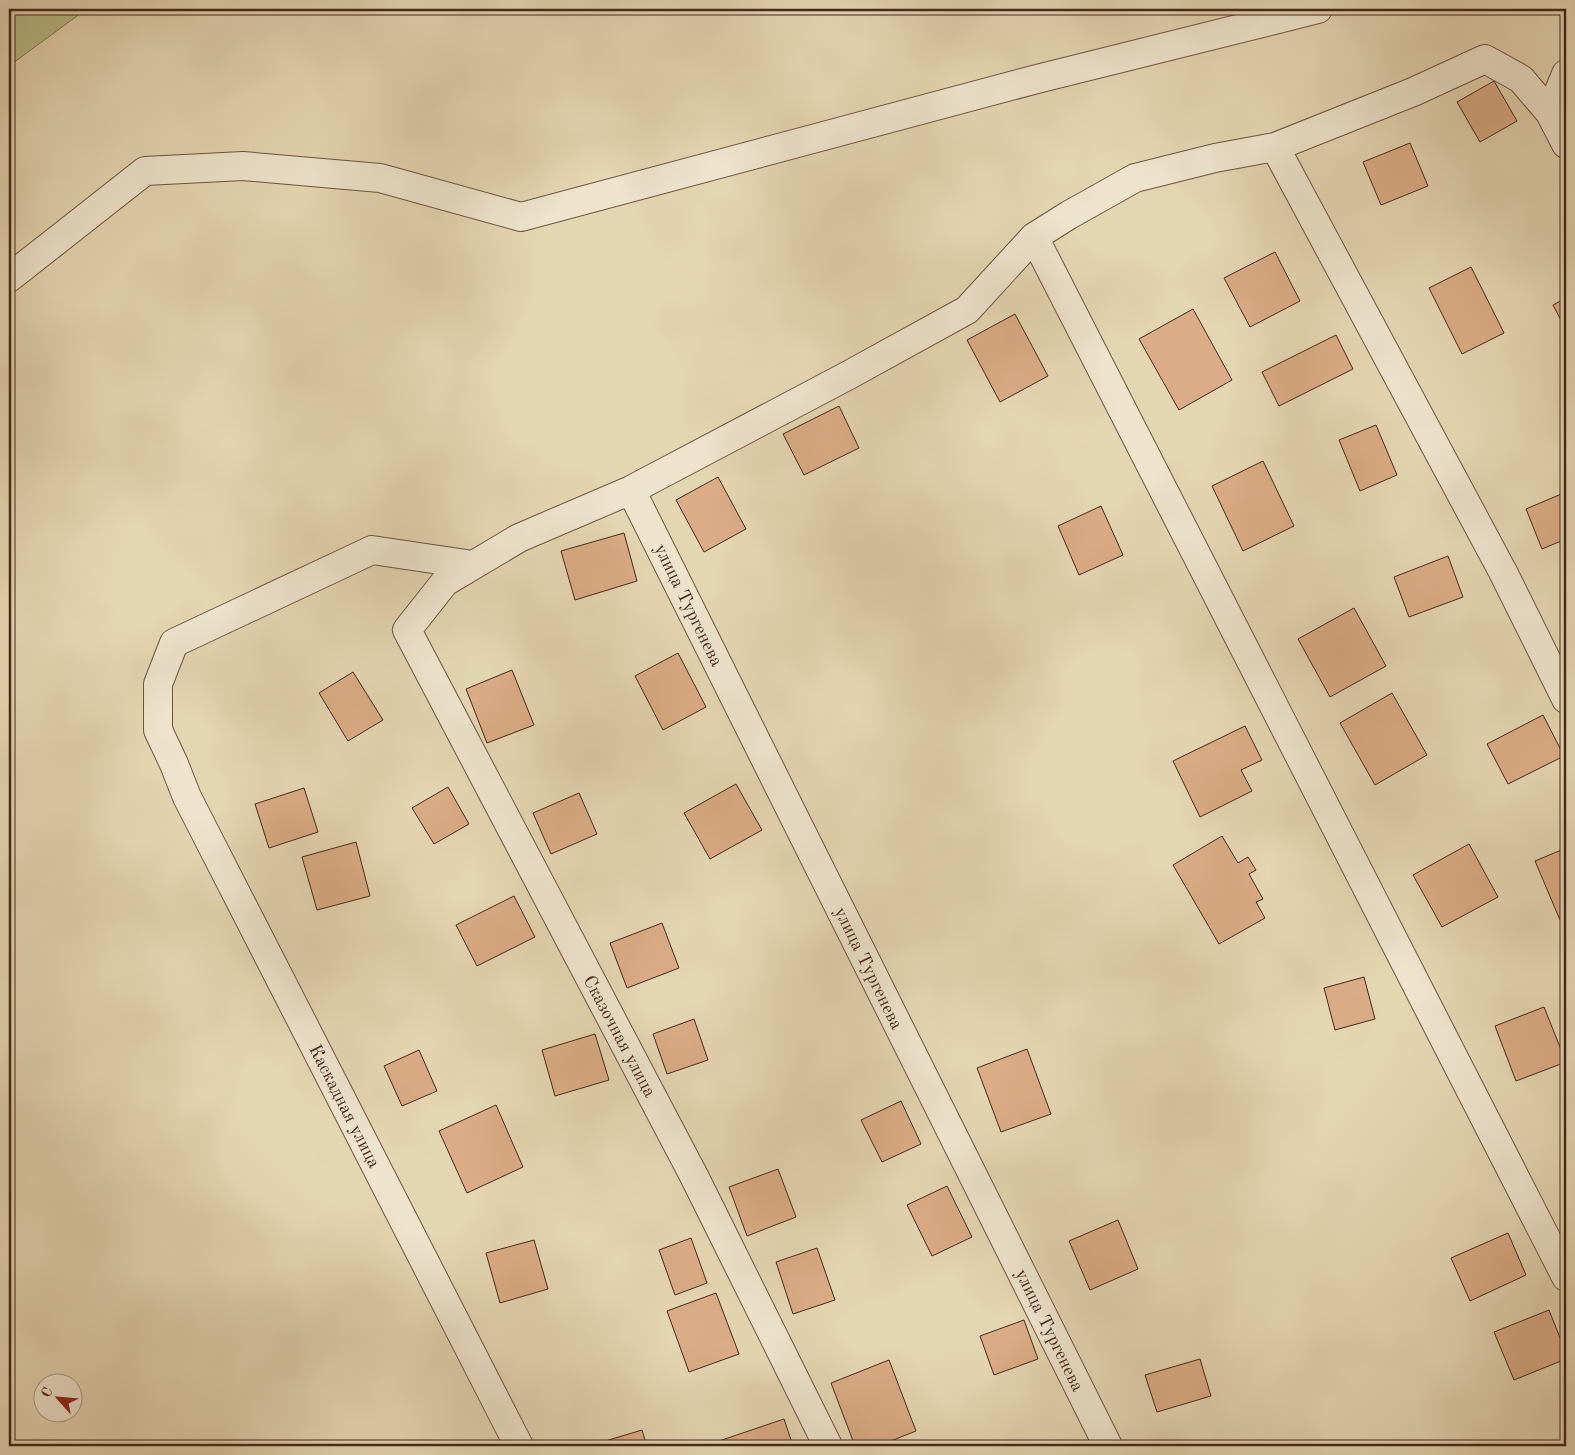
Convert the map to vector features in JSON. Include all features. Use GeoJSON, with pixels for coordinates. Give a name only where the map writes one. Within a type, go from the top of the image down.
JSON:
{"type":"FeatureCollection","features":[{"type":"Feature","properties":{"kind":"street"},"geometry":{"type":"LineString","coordinates":[[9,278],[145,171],[243,166],[380,178],[521,217],[1037,79],[1318,9]]}},
{"type":"Feature","properties":{"kind":"street"},"geometry":{"type":"LineString","coordinates":[[474,565],[519,538],[631,490],[847,376],[967,310],[1034,237],[1135,178],[1215,158],[1275,148],[1413,92],[1485,59],[1520,79],[1550,113],[1566,144]]}},
{"type":"Feature","properties":{"kind":"street"},"geometry":{"type":"LineString","coordinates":[[1550,113],[1566,74]]}},
{"type":"Feature","properties":{"kind":"street"},"geometry":{"type":"LineString","coordinates":[[1275,148],[1503,572],[1566,699]]}},
{"type":"Feature","properties":{"kind":"street"},"geometry":{"type":"LineString","coordinates":[[1034,237],[1566,1277]]}},
{"type":"Feature","properties":{"kind":"street","name":"улица Тургенева"},"geometry":{"type":"LineString","coordinates":[[631,490],[1108,1446]]}},
{"type":"Feature","properties":{"kind":"street","name":"Каскадная улица"},"geometry":{"type":"LineString","coordinates":[[474,565],[372,550],[174,643],[158,684],[158,730],[187,797],[519,1446]]}},
{"type":"Feature","properties":{"kind":"street","name":"Сказочная улица"},"geometry":{"type":"LineString","coordinates":[[474,565],[444,582],[407,630],[694,1176],[828,1446]]}},
{"type":"Feature","properties":{"kind":"green space"},"geometry":{"type":"Polygon","coordinates":[[[9,9],[83,9],[77,16],[9,66],[9,9]]]}},
{"type":"Feature","properties":{"kind":"building"},"geometry":{"type":"Polygon","coordinates":[[[1494,81],[1517,121],[1480,142],[1457,102],[1494,81]]]}},
{"type":"Feature","properties":{"kind":"building"},"geometry":{"type":"Polygon","coordinates":[[[1410,143],[1428,186],[1381,205],[1363,162],[1410,143]]]}},
{"type":"Feature","properties":{"kind":"building"},"geometry":{"type":"Polygon","coordinates":[[[1275,252],[1300,301],[1250,327],[1224,278],[1275,252]]]}},
{"type":"Feature","properties":{"kind":"building"},"geometry":{"type":"Polygon","coordinates":[[[1471,267],[1504,333],[1462,354],[1429,288],[1471,267]]]}},
{"type":"Feature","properties":{"kind":"building"},"geometry":{"type":"Polygon","coordinates":[[[1566,298],[1566,330],[1553,305],[1566,298]]]}},
{"type":"Feature","properties":{"kind":"building"},"geometry":{"type":"Polygon","coordinates":[[[1193,309],[1232,380],[1179,410],[1139,339],[1193,309]]]}},
{"type":"Feature","properties":{"kind":"building"},"geometry":{"type":"Polygon","coordinates":[[[1015,314],[1048,376],[1000,402],[967,340],[1015,314]]]}},
{"type":"Feature","properties":{"kind":"building"},"geometry":{"type":"Polygon","coordinates":[[[1336,335],[1353,369],[1279,406],[1262,372],[1336,335]]]}},
{"type":"Feature","properties":{"kind":"building"},"geometry":{"type":"Polygon","coordinates":[[[839,406],[859,448],[804,475],[783,434],[839,406]]]}},
{"type":"Feature","properties":{"kind":"building"},"geometry":{"type":"Polygon","coordinates":[[[1376,425],[1397,475],[1360,491],[1339,440],[1376,425]]]}},
{"type":"Feature","properties":{"kind":"building"},"geometry":{"type":"Polygon","coordinates":[[[1263,461],[1294,526],[1243,551],[1212,486],[1263,461]]]}},
{"type":"Feature","properties":{"kind":"building"},"geometry":{"type":"Polygon","coordinates":[[[718,477],[746,529],[704,552],[676,500],[718,477]]]}},
{"type":"Feature","properties":{"kind":"building"},"geometry":{"type":"Polygon","coordinates":[[[1566,492],[1566,539],[1542,549],[1526,509],[1566,492]]]}},
{"type":"Feature","properties":{"kind":"building"},"geometry":{"type":"Polygon","coordinates":[[[1101,506],[1123,555],[1079,575],[1058,526],[1101,506]]]}},
{"type":"Feature","properties":{"kind":"building"},"geometry":{"type":"Polygon","coordinates":[[[624,533],[637,581],[575,600],[561,551],[624,533]]]}},
{"type":"Feature","properties":{"kind":"building"},"geometry":{"type":"Polygon","coordinates":[[[1448,556],[1463,597],[1409,617],[1394,577],[1448,556]]]}},
{"type":"Feature","properties":{"kind":"building"},"geometry":{"type":"Polygon","coordinates":[[[1354,608],[1386,666],[1330,697],[1298,639],[1354,608]]]}},
{"type":"Feature","properties":{"kind":"building"},"geometry":{"type":"Polygon","coordinates":[[[678,653],[706,707],[663,730],[635,676],[678,653]]]}},
{"type":"Feature","properties":{"kind":"building"},"geometry":{"type":"Polygon","coordinates":[[[512,670],[534,725],[487,743],[466,689],[512,670]]]}},
{"type":"Feature","properties":{"kind":"building"},"geometry":{"type":"Polygon","coordinates":[[[353,672],[383,720],[348,741],[319,693],[353,672]]]}},
{"type":"Feature","properties":{"kind":"building"},"geometry":{"type":"Polygon","coordinates":[[[1392,693],[1427,755],[1375,785],[1340,723],[1392,693]]]}},
{"type":"Feature","properties":{"kind":"building"},"geometry":{"type":"Polygon","coordinates":[[[1543,715],[1564,756],[1508,784],[1487,744],[1543,715]]]}},
{"type":"Feature","properties":{"kind":"building"},"geometry":{"type":"Polygon","coordinates":[[[1245,726],[1262,760],[1241,770],[1252,791],[1200,817],[1173,761],[1245,726]]]}},
{"type":"Feature","properties":{"kind":"building"},"geometry":{"type":"Polygon","coordinates":[[[736,784],[762,830],[710,859],[684,813],[736,784]]]}},
{"type":"Feature","properties":{"kind":"building"},"geometry":{"type":"Polygon","coordinates":[[[448,787],[469,824],[434,844],[412,808],[448,787]]]}},
{"type":"Feature","properties":{"kind":"building"},"geometry":{"type":"Polygon","coordinates":[[[304,788],[318,832],[269,848],[255,804],[304,788]]]}},
{"type":"Feature","properties":{"kind":"building"},"geometry":{"type":"Polygon","coordinates":[[[579,793],[597,834],[551,854],[533,813],[579,793]]]}},
{"type":"Feature","properties":{"kind":"building"},"geometry":{"type":"Polygon","coordinates":[[[1222,836],[1238,863],[1248,857],[1256,870],[1249,874],[1263,899],[1256,902],[1265,918],[1219,944],[1173,865],[1222,836]]]}},
{"type":"Feature","properties":{"kind":"building"},"geometry":{"type":"Polygon","coordinates":[[[356,842],[370,896],[317,910],[302,857],[356,842]]]}},
{"type":"Feature","properties":{"kind":"building"},"geometry":{"type":"Polygon","coordinates":[[[1469,844],[1498,897],[1442,927],[1413,875],[1469,844]]]}},
{"type":"Feature","properties":{"kind":"building"},"geometry":{"type":"Polygon","coordinates":[[[1566,848],[1566,918],[1560,920],[1535,861],[1566,848]]]}},
{"type":"Feature","properties":{"kind":"building"},"geometry":{"type":"Polygon","coordinates":[[[514,896],[535,937],[477,966],[456,925],[514,896]]]}},
{"type":"Feature","properties":{"kind":"building"},"geometry":{"type":"Polygon","coordinates":[[[662,923],[679,968],[627,988],[610,943],[662,923]]]}},
{"type":"Feature","properties":{"kind":"building"},"geometry":{"type":"Polygon","coordinates":[[[1364,977],[1375,1019],[1335,1030],[1324,988],[1364,977]]]}},
{"type":"Feature","properties":{"kind":"building"},"geometry":{"type":"Polygon","coordinates":[[[1544,1007],[1566,1062],[1516,1081],[1495,1026],[1544,1007]]]}},
{"type":"Feature","properties":{"kind":"building"},"geometry":{"type":"Polygon","coordinates":[[[694,1019],[708,1060],[667,1074],[653,1034],[694,1019]]]}},
{"type":"Feature","properties":{"kind":"building"},"geometry":{"type":"Polygon","coordinates":[[[595,1034],[609,1080],[555,1096],[542,1050],[595,1034]]]}},
{"type":"Feature","properties":{"kind":"building"},"geometry":{"type":"Polygon","coordinates":[[[1027,1049],[1051,1114],[1001,1132],[977,1068],[1027,1049]]]}},
{"type":"Feature","properties":{"kind":"building"},"geometry":{"type":"Polygon","coordinates":[[[419,1050],[437,1091],[402,1106],[384,1066],[419,1050]]]}},
{"type":"Feature","properties":{"kind":"building"},"geometry":{"type":"Polygon","coordinates":[[[901,1101],[921,1144],[882,1162],[861,1120],[901,1101]]]}},
{"type":"Feature","properties":{"kind":"building"},"geometry":{"type":"Polygon","coordinates":[[[496,1105],[523,1167],[467,1193],[439,1131],[496,1105]]]}},
{"type":"Feature","properties":{"kind":"building"},"geometry":{"type":"Polygon","coordinates":[[[1566,1161],[1566,1175],[1560,1165],[1566,1161]]]}},
{"type":"Feature","properties":{"kind":"building"},"geometry":{"type":"Polygon","coordinates":[[[778,1169],[796,1217],[747,1236],[729,1187],[778,1169]]]}},
{"type":"Feature","properties":{"kind":"building"},"geometry":{"type":"Polygon","coordinates":[[[947,1186],[972,1237],[932,1256],[907,1205],[947,1186]]]}},
{"type":"Feature","properties":{"kind":"building"},"geometry":{"type":"Polygon","coordinates":[[[1118,1220],[1138,1269],[1090,1290],[1069,1241],[1118,1220]]]}},
{"type":"Feature","properties":{"kind":"building"},"geometry":{"type":"Polygon","coordinates":[[[1508,1233],[1526,1275],[1470,1301],[1451,1258],[1508,1233]]]}},
{"type":"Feature","properties":{"kind":"building"},"geometry":{"type":"Polygon","coordinates":[[[691,1238],[707,1283],[675,1295],[659,1250],[691,1238]]]}},
{"type":"Feature","properties":{"kind":"building"},"geometry":{"type":"Polygon","coordinates":[[[534,1240],[548,1289],[500,1303],[486,1253],[534,1240]]]}},
{"type":"Feature","properties":{"kind":"building"},"geometry":{"type":"Polygon","coordinates":[[[817,1248],[835,1300],[793,1314],[776,1262],[817,1248]]]}},
{"type":"Feature","properties":{"kind":"building"},"geometry":{"type":"Polygon","coordinates":[[[716,1293],[739,1354],[689,1372],[667,1311],[716,1293]]]}},
{"type":"Feature","properties":{"kind":"building"},"geometry":{"type":"Polygon","coordinates":[[[1549,1310],[1566,1353],[1566,1359],[1514,1380],[1494,1332],[1549,1310]]]}},
{"type":"Feature","properties":{"kind":"building"},"geometry":{"type":"Polygon","coordinates":[[[1024,1320],[1038,1359],[994,1375],[980,1336],[1024,1320]]]}},
{"type":"Feature","properties":{"kind":"building"},"geometry":{"type":"Polygon","coordinates":[[[1200,1359],[1211,1396],[1157,1412],[1145,1375],[1200,1359]]]}},
{"type":"Feature","properties":{"kind":"building"},"geometry":{"type":"Polygon","coordinates":[[[889,1360],[916,1431],[878,1446],[855,1446],[831,1383],[889,1360]]]}},
{"type":"Feature","properties":{"kind":"building"},"geometry":{"type":"Polygon","coordinates":[[[784,1419],[793,1446],[721,1446],[719,1441],[784,1419]]]}},
{"type":"Feature","properties":{"kind":"building"},"geometry":{"type":"Polygon","coordinates":[[[642,1430],[647,1446],[604,1446],[602,1442],[642,1430]]]}}]}
